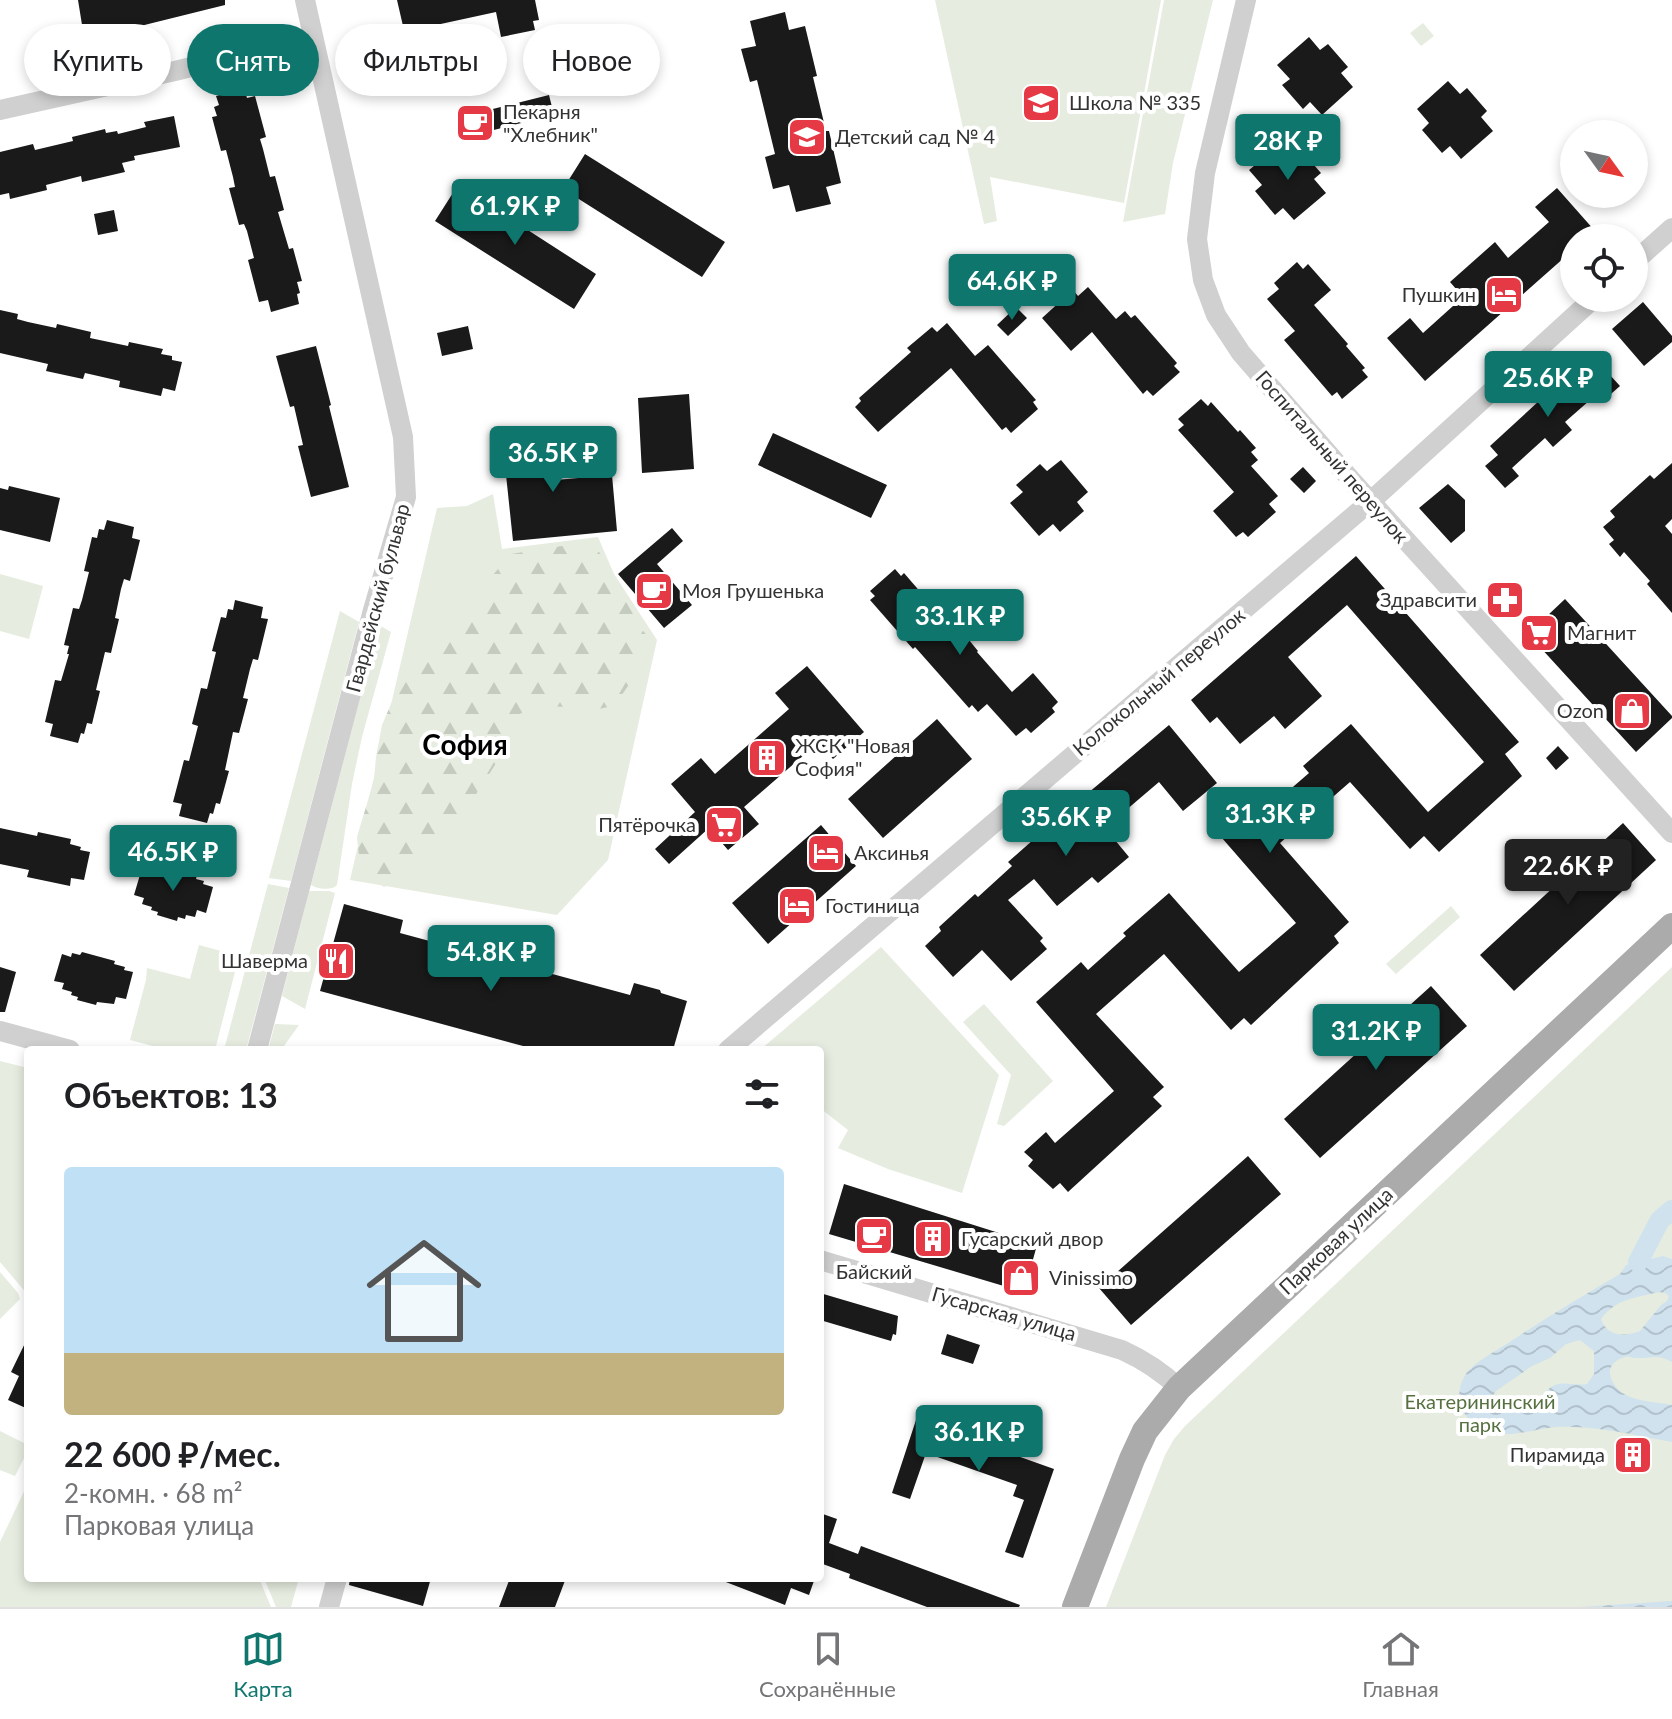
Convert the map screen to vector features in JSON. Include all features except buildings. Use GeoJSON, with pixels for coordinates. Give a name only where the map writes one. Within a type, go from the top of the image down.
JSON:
{"type":"FeatureCollection","features":[{"type":"Feature","properties":{"kind":"main road","name":"Парковая улица"},"geometry":{"type":"LineString","coordinates":[[1075,1607],[1138,1445],[1153,1419],[1179,1388],[1672,926]]}},
{"type":"Feature","properties":{"kind":"street","name":"Гвардейский бульвар"},"geometry":{"type":"LineString","coordinates":[[305,0],[310,24]]}},
{"type":"Feature","properties":{"kind":"street","name":"Госпитальный переулок"},"geometry":{"type":"LineString","coordinates":[[1246,0],[1205,173],[1197,239],[1203,280],[1216,315],[1241,353],[1371,501],[1672,833]]}},
{"type":"Feature","properties":{"kind":"street","name":"Гвардейский бульвар"},"geometry":{"type":"LineString","coordinates":[[258,1046],[373,610],[406,497],[403,437],[319,64]]}},
{"type":"Feature","properties":{"kind":"street"},"geometry":{"type":"LineString","coordinates":[[0,110],[187,68]]}},
{"type":"Feature","properties":{"kind":"street"},"geometry":{"type":"LineString","coordinates":[[1648,249],[1672,228]]}},
{"type":"Feature","properties":{"kind":"street","name":"Колокольный переулок"},"geometry":{"type":"LineString","coordinates":[[733,1046],[1371,501],[1579,312]]}},
{"type":"Feature","properties":{"kind":"street"},"geometry":{"type":"LineString","coordinates":[[0,1031],[55,1046]]}},
{"type":"Feature","properties":{"kind":"street","name":"Гусарская улица"},"geometry":{"type":"LineString","coordinates":[[824,1261],[1122,1350],[1143,1359],[1179,1388]]}},
{"type":"Feature","properties":{"kind":"street"},"geometry":{"type":"LineString","coordinates":[[329,1607],[336,1582]]}},
{"type":"Feature","properties":{"kind":"green space","name":"Школа № 335"},"geometry":{"type":"Polygon","coordinates":[[[935,0],[1161,0],[1124,203],[990,177],[997,221],[984,224],[935,0]]]}},
{"type":"Feature","properties":{"kind":"green space"},"geometry":{"type":"Polygon","coordinates":[[[1164,0],[1213,0],[1173,163],[1165,214],[1123,222],[1164,0]]]}},
{"type":"Feature","properties":{"kind":"green space"},"geometry":{"type":"Polygon","coordinates":[[[1423,23],[1434,36],[1421,46],[1410,33],[1423,23]]]}},
{"type":"Feature","properties":{"kind":"green space"},"geometry":{"type":"Polygon","coordinates":[[[493,494],[502,549],[598,537],[614,574],[657,640],[608,860],[557,915],[350,880],[437,508],[467,506],[493,494]]]}},
{"type":"Feature","properties":{"kind":"green space"},"geometry":{"type":"Polygon","coordinates":[[[581,543],[600,553],[636,623],[645,633],[649,647],[647,659],[621,696],[608,707],[589,711],[534,706],[516,716],[504,736],[495,765],[454,828],[402,880],[384,887],[367,879],[360,865],[357,837],[374,780],[382,725],[394,697],[417,662],[463,617],[469,617],[474,612],[492,576],[511,554],[581,543]]]}},
{"type":"Feature","properties":{"kind":"green space"},"geometry":{"type":"Polygon","coordinates":[[[0,574],[43,586],[29,639],[0,631],[0,574]]]}},
{"type":"Feature","properties":{"kind":"green space"},"geometry":{"type":"Polygon","coordinates":[[[340,611],[359,622],[291,881],[269,878],[340,611]]]}},
{"type":"Feature","properties":{"kind":"green space"},"geometry":{"type":"Polygon","coordinates":[[[379,625],[391,632],[362,737],[337,885],[328,889],[317,888],[311,885],[379,625]]]}},
{"type":"Feature","properties":{"kind":"green space"},"geometry":{"type":"Polygon","coordinates":[[[268,884],[289,888],[247,1046],[225,1046],[268,884]]]}},
{"type":"Feature","properties":{"kind":"green space"},"geometry":{"type":"Polygon","coordinates":[[[309,891],[335,893],[305,1009],[282,996],[309,891]]]}},
{"type":"Feature","properties":{"kind":"green space"},"geometry":{"type":"Polygon","coordinates":[[[1451,906],[1460,917],[1396,974],[1386,964],[1451,906]]]}},
{"type":"Feature","properties":{"kind":"green space"},"geometry":{"type":"Polygon","coordinates":[[[199,945],[239,956],[216,1046],[153,1046],[130,1040],[147,968],[190,979],[199,945]]]}},
{"type":"Feature","properties":{"kind":"green space"},"geometry":{"type":"Polygon","coordinates":[[[881,947],[999,1075],[962,1193],[888,1169],[838,1148],[848,1130],[824,1111],[824,1046],[765,1046],[881,947]]]}},
{"type":"Feature","properties":{"kind":"green space","name":"Екатерининский парк"},"geometry":{"type":"Polygon","coordinates":[[[1672,967],[1672,1607],[1106,1607],[1165,1455],[1185,1426],[1672,967]]]}},
{"type":"Feature","properties":{"kind":"green space"},"geometry":{"type":"Polygon","coordinates":[[[984,1004],[1053,1081],[1004,1126],[997,1124],[1011,1075],[963,1022],[984,1004]]]}},
{"type":"Feature","properties":{"kind":"green space"},"geometry":{"type":"Polygon","coordinates":[[[275,1024],[299,1025],[284,1046],[269,1046],[275,1024]]]}},
{"type":"Feature","properties":{"kind":"green space"},"geometry":{"type":"Polygon","coordinates":[[[0,1061],[24,1067],[24,1290],[0,1262],[0,1061]]]}},
{"type":"Feature","properties":{"kind":"green space"},"geometry":{"type":"Polygon","coordinates":[[[0,1272],[20,1299],[0,1319],[0,1272]]]}},
{"type":"Feature","properties":{"kind":"green space"},"geometry":{"type":"Polygon","coordinates":[[[0,1431],[24,1443],[24,1458],[15,1476],[0,1470],[0,1431]]]}},
{"type":"Feature","properties":{"kind":"green space"},"geometry":{"type":"Polygon","coordinates":[[[24,1491],[24,1582],[261,1582],[271,1607],[0,1607],[0,1542],[24,1491]]]}},
{"type":"Feature","properties":{"kind":"green space"},"geometry":{"type":"Polygon","coordinates":[[[266,1582],[298,1582],[291,1607],[276,1607],[266,1582]]]}},
{"type":"Feature","properties":{"kind":"water"},"geometry":{"type":"Polygon","coordinates":[[[1663,1256],[1672,1259],[1672,1362],[1657,1357],[1626,1357],[1615,1362],[1610,1372],[1613,1383],[1622,1393],[1644,1401],[1672,1405],[1672,1442],[1571,1427],[1498,1434],[1470,1420],[1460,1405],[1459,1396],[1469,1370],[1620,1274],[1626,1265],[1663,1256]],[[1659,1292],[1613,1307],[1601,1319],[1604,1325],[1617,1334],[1640,1331],[1667,1301],[1669,1296],[1659,1292]],[[1580,1340],[1566,1344],[1550,1358],[1532,1366],[1492,1397],[1496,1402],[1519,1402],[1540,1396],[1559,1384],[1587,1384],[1594,1374],[1594,1351],[1580,1340]]]}},
{"type":"Feature","properties":{"kind":"water"},"geometry":{"type":"Polygon","coordinates":[[[1672,1601],[1672,1607],[1580,1607],[1672,1601]]]}},
{"type":"Feature","properties":{"kind":"waterway"},"geometry":{"type":"LineString","coordinates":[[1638,1262],[1660,1220],[1672,1210]]}},
{"type":"Feature","properties":{"kind":"place","name":"Школа № 335"},"geometry":{"type":"Point","coordinates":[1041,103]}},
{"type":"Feature","properties":{"kind":"place","name":"Пекарня \"Хлебник\""},"geometry":{"type":"Point","coordinates":[475,123]}},
{"type":"Feature","properties":{"kind":"place","name":"Детский сад № 4"},"geometry":{"type":"Point","coordinates":[807,137]}},
{"type":"Feature","properties":{"kind":"place","name":"Пушкин"},"geometry":{"type":"Point","coordinates":[1504,295]}},
{"type":"Feature","properties":{"kind":"place","name":"Моя Грушенька"},"geometry":{"type":"Point","coordinates":[654,591]}},
{"type":"Feature","properties":{"kind":"place","name":"Здравсити"},"geometry":{"type":"Point","coordinates":[1505,600]}},
{"type":"Feature","properties":{"kind":"place","name":"Магнит"},"geometry":{"type":"Point","coordinates":[1539,633]}},
{"type":"Feature","properties":{"kind":"place","name":"Ozon"},"geometry":{"type":"Point","coordinates":[1632,711]}},
{"type":"Feature","properties":{"kind":"place","name":"ЖСК \"Новая София\""},"geometry":{"type":"Point","coordinates":[767,758]}},
{"type":"Feature","properties":{"kind":"place","name":"Пятёрочка"},"geometry":{"type":"Point","coordinates":[724,825]}},
{"type":"Feature","properties":{"kind":"place","name":"Аксинья"},"geometry":{"type":"Point","coordinates":[826,853]}},
{"type":"Feature","properties":{"kind":"place","name":"Гостиница"},"geometry":{"type":"Point","coordinates":[797,906]}},
{"type":"Feature","properties":{"kind":"place","name":"Шаверма"},"geometry":{"type":"Point","coordinates":[336,961]}},
{"type":"Feature","properties":{"kind":"place","name":"Байский"},"geometry":{"type":"Point","coordinates":[874,1236]}},
{"type":"Feature","properties":{"kind":"place","name":"Гусарский двор"},"geometry":{"type":"Point","coordinates":[933,1239]}},
{"type":"Feature","properties":{"kind":"place","name":"Vinissimo"},"geometry":{"type":"Point","coordinates":[1021,1278]}},
{"type":"Feature","properties":{"kind":"place","name":"Пирамида"},"geometry":{"type":"Point","coordinates":[1633,1455]}},
{"type":"Feature","properties":{"kind":"district","name":"София"},"geometry":{"type":"Point","coordinates":[465,745]}}]}
